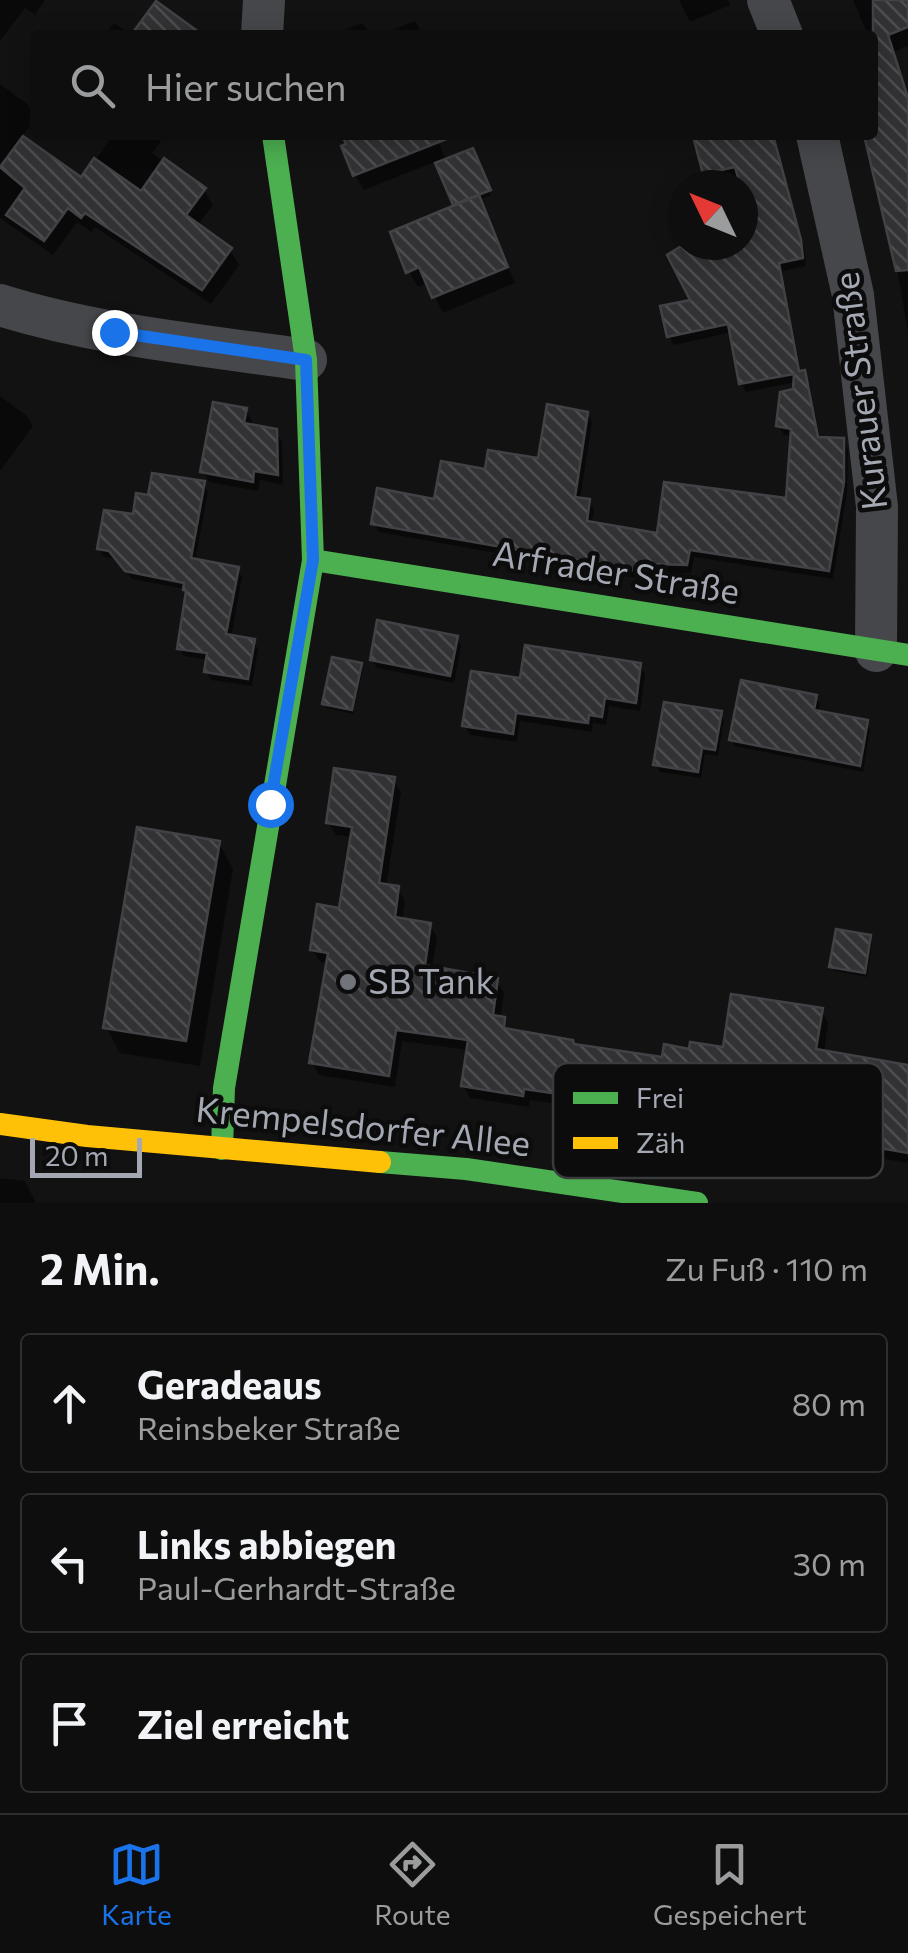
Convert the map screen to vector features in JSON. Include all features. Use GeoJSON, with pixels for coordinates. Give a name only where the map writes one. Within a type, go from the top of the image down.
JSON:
{"type":"FeatureCollection","features":[{"type":"Feature","properties":{"kind":"street"},"geometry":{"type":"LineString","coordinates":[[262,30],[264,0]]}},
{"type":"Feature","properties":{"kind":"street"},"geometry":{"type":"LineString","coordinates":[[768,0],[780,30]]}},
{"type":"Feature","properties":{"kind":"street"},"geometry":{"type":"LineString","coordinates":[[222,1148],[224,1088],[313,560],[306,360],[275,140]]}},
{"type":"Feature","properties":{"kind":"street","name":"Kurauer Straße"},"geometry":{"type":"LineString","coordinates":[[819,140],[853,296],[892,653]]}},
{"type":"Feature","properties":{"kind":"street"},"geometry":{"type":"LineString","coordinates":[[0,305],[46,320],[306,360]]}},
{"type":"Feature","properties":{"kind":"street","name":"Arfrader Straße"},"geometry":{"type":"LineString","coordinates":[[313,560],[892,653]]}},
{"type":"Feature","properties":{"kind":"street","name":"Krempelsdorfer Allee"},"geometry":{"type":"LineString","coordinates":[[11,1125],[88,1136],[466,1169],[696,1203]]}},
{"type":"Feature","properties":{"kind":"building"},"geometry":{"type":"Polygon","coordinates":[[[873,0],[908,0],[908,27],[888,35],[908,98],[908,270],[896,271],[865,140],[878,140],[878,30],[873,30],[873,0]]]}},
{"type":"Feature","properties":{"kind":"building"},"geometry":{"type":"Polygon","coordinates":[[[156,1],[196,30],[135,30],[156,1]]]}},
{"type":"Feature","properties":{"kind":"building"},"geometry":{"type":"Polygon","coordinates":[[[23,136],[81,177],[94,158],[141,191],[164,158],[206,188],[186,215],[232,248],[202,290],[85,213],[81,218],[68,208],[44,241],[6,215],[25,188],[0,167],[23,136]]]}},
{"type":"Feature","properties":{"kind":"building"},"geometry":{"type":"Polygon","coordinates":[[[344,140],[444,140],[353,176],[341,146],[346,144],[344,140]]]}},
{"type":"Feature","properties":{"kind":"building"},"geometry":{"type":"Polygon","coordinates":[[[694,140],[774,140],[803,258],[779,263],[799,371],[805,370],[818,437],[844,438],[844,482],[829,571],[690,550],[687,565],[652,564],[649,573],[371,524],[377,488],[434,499],[441,461],[485,469],[488,450],[538,458],[547,404],[588,412],[575,497],[590,499],[587,521],[657,533],[664,482],[786,498],[791,429],[776,426],[780,392],[793,389],[794,374],[739,384],[728,324],[667,337],[660,306],[690,300],[670,260],[758,260],[758,170],[702,170],[694,140]]]}},
{"type":"Feature","properties":{"kind":"building"},"geometry":{"type":"Polygon","coordinates":[[[473,148],[491,190],[453,205],[435,163],[473,148]]]}},
{"type":"Feature","properties":{"kind":"building"},"geometry":{"type":"Polygon","coordinates":[[[479,195],[508,267],[432,298],[419,267],[406,273],[390,232],[479,195]]]}},
{"type":"Feature","properties":{"kind":"building"},"geometry":{"type":"Polygon","coordinates":[[[213,402],[247,408],[244,423],[277,429],[278,475],[254,471],[253,482],[200,472],[213,402]]]}},
{"type":"Feature","properties":{"kind":"building"},"geometry":{"type":"Polygon","coordinates":[[[152,473],[205,481],[191,558],[239,567],[226,634],[255,639],[248,679],[204,672],[207,653],[177,649],[184,583],[125,571],[109,551],[97,549],[104,510],[133,514],[136,493],[148,495],[152,473]]]}},
{"type":"Feature","properties":{"kind":"building"},"geometry":{"type":"Polygon","coordinates":[[[377,620],[458,636],[450,676],[370,660],[377,620]]]}},
{"type":"Feature","properties":{"kind":"building"},"geometry":{"type":"Polygon","coordinates":[[[525,645],[641,663],[636,703],[605,698],[602,717],[589,715],[588,723],[516,713],[513,734],[462,726],[471,671],[520,678],[525,645]]]}},
{"type":"Feature","properties":{"kind":"building"},"geometry":{"type":"Polygon","coordinates":[[[332,657],[362,663],[352,710],[322,704],[332,657]]]}},
{"type":"Feature","properties":{"kind":"building"},"geometry":{"type":"Polygon","coordinates":[[[741,680],[817,695],[814,710],[868,720],[860,766],[729,740],[741,680]]]}},
{"type":"Feature","properties":{"kind":"building"},"geometry":{"type":"Polygon","coordinates":[[[664,702],[722,711],[715,750],[702,748],[698,772],[653,765],[664,702]]]}},
{"type":"Feature","properties":{"kind":"building"},"geometry":{"type":"Polygon","coordinates":[[[334,768],[395,777],[379,883],[399,886],[395,917],[431,923],[425,965],[498,978],[493,1015],[505,1017],[504,1028],[573,1040],[574,1044],[662,1057],[664,1044],[689,1049],[690,1042],[723,1047],[731,994],[823,1008],[816,1049],[908,1065],[908,1153],[883,1149],[883,1063],[553,1063],[553,1093],[524,1089],[523,1096],[461,1086],[468,1040],[396,1030],[389,1076],[309,1063],[328,953],[310,950],[317,904],[339,908],[352,827],[326,823],[334,768]]]}},
{"type":"Feature","properties":{"kind":"building"},"geometry":{"type":"Polygon","coordinates":[[[137,827],[220,841],[186,1041],[103,1028],[137,827]]]}},
{"type":"Feature","properties":{"kind":"building"},"geometry":{"type":"Polygon","coordinates":[[[836,929],[871,935],[865,973],[829,967],[836,929]]]}},
{"type":"Feature","properties":{"kind":"traffic: fast"},"geometry":{"type":"LineString","coordinates":[[222,1149],[224,1088],[313,560],[306,360],[274,140]]}},
{"type":"Feature","properties":{"kind":"traffic: fast"},"geometry":{"type":"LineString","coordinates":[[313,560],[908,655]]}},
{"type":"Feature","properties":{"kind":"traffic: fast"},"geometry":{"type":"LineString","coordinates":[[380,1162],[466,1169],[697,1203]]}},
{"type":"Feature","properties":{"kind":"traffic: slow"},"geometry":{"type":"LineString","coordinates":[[0,1124],[87,1136],[380,1162]]}},
{"type":"Feature","properties":{"kind":"place","name":"SB Tank"},"geometry":{"type":"Point","coordinates":[348,982]}},
{"type":"Feature","properties":{"kind":"route"},"geometry":{"type":"LineString","coordinates":[[114,332],[306,360],[313,560],[270,804]]}}]}
